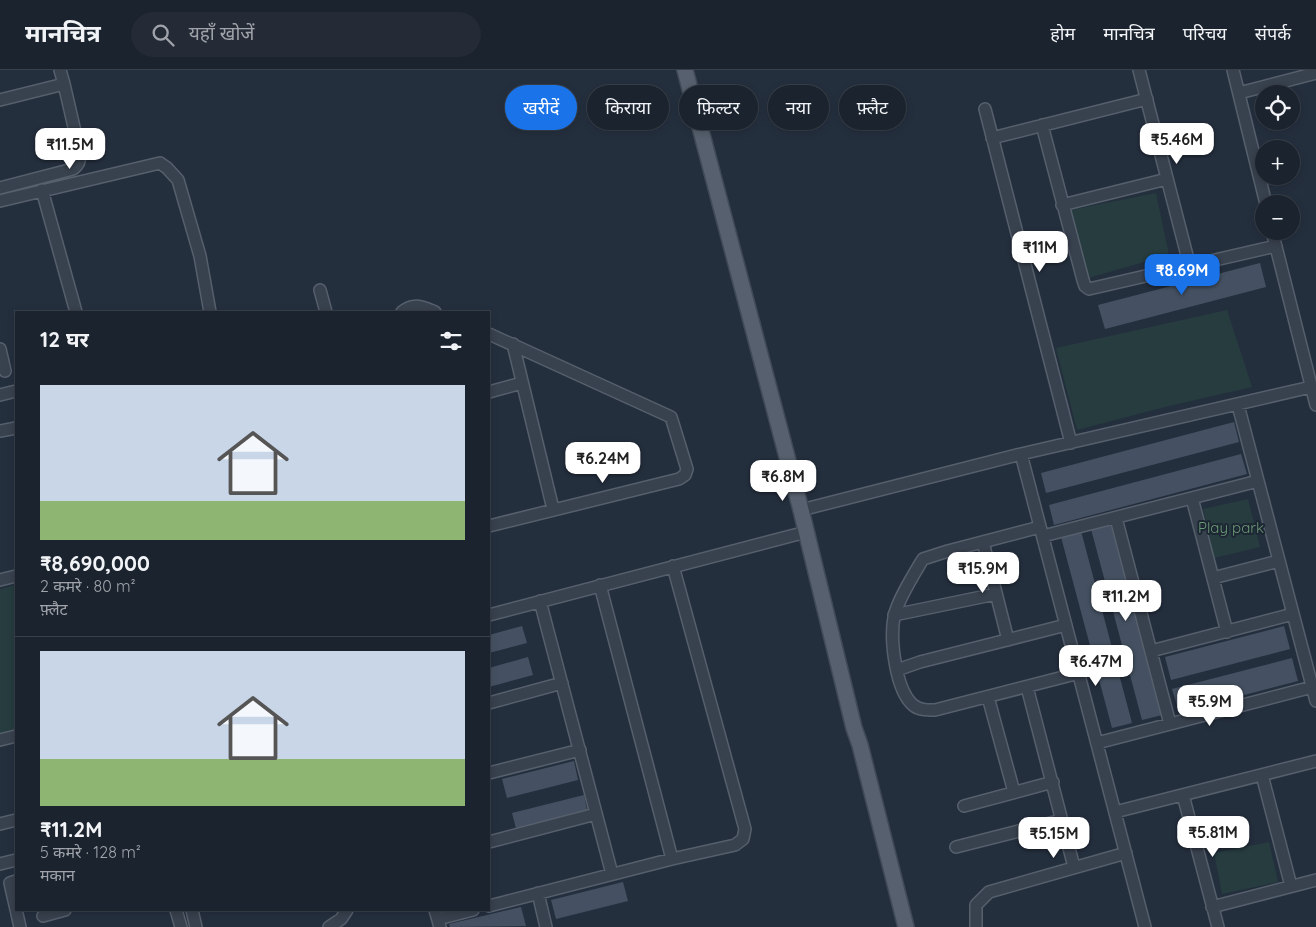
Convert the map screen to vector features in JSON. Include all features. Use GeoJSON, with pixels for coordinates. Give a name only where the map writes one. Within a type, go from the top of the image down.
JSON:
{"type":"FeatureCollection","features":[{"type":"Feature","properties":{"kind":"main road"},"geometry":{"type":"LineString","coordinates":[[685,70],[801,510],[854,728],[860,745],[906,927]]}},
{"type":"Feature","properties":{"kind":"street"},"geometry":{"type":"LineString","coordinates":[[0,188],[77,167],[80,153],[60,70]]}},
{"type":"Feature","properties":{"kind":"street"},"geometry":{"type":"LineString","coordinates":[[1139,70],[1190,267]]}},
{"type":"Feature","properties":{"kind":"street"},"geometry":{"type":"LineString","coordinates":[[1233,70],[1264,195]]}},
{"type":"Feature","properties":{"kind":"street"},"geometry":{"type":"LineString","coordinates":[[1238,93],[1316,73]]}},
{"type":"Feature","properties":{"kind":"street"},"geometry":{"type":"LineString","coordinates":[[0,100],[64,84]]}},
{"type":"Feature","properties":{"kind":"street"},"geometry":{"type":"LineString","coordinates":[[992,138],[1147,99]]}},
{"type":"Feature","properties":{"kind":"street"},"geometry":{"type":"LineString","coordinates":[[985,109],[1070,443]]}},
{"type":"Feature","properties":{"kind":"street"},"geometry":{"type":"LineString","coordinates":[[1042,126],[1083,280],[1089,288],[1093,289],[1276,246]]}},
{"type":"Feature","properties":{"kind":"street"},"geometry":{"type":"LineString","coordinates":[[0,201],[160,163],[168,168],[178,180],[200,256],[210,311]]}},
{"type":"Feature","properties":{"kind":"street"},"geometry":{"type":"LineString","coordinates":[[1062,205],[1167,179]]}},
{"type":"Feature","properties":{"kind":"street"},"geometry":{"type":"LineString","coordinates":[[42,190],[76,311]]}},
{"type":"Feature","properties":{"kind":"street"},"geometry":{"type":"LineString","coordinates":[[1274,240],[1316,405]]}},
{"type":"Feature","properties":{"kind":"street"},"geometry":{"type":"LineString","coordinates":[[320,290],[326,311]]}},
{"type":"Feature","properties":{"kind":"street"},"geometry":{"type":"LineString","coordinates":[[403,311],[417,305],[432,311]]}},
{"type":"Feature","properties":{"kind":"street"},"geometry":{"type":"LineString","coordinates":[[490,334],[672,417],[687,469],[685,475],[679,479],[490,526]]}},
{"type":"Feature","properties":{"kind":"street"},"geometry":{"type":"LineString","coordinates":[[513,344],[553,509]]}},
{"type":"Feature","properties":{"kind":"street"},"geometry":{"type":"LineString","coordinates":[[0,349],[7,370]]}},
{"type":"Feature","properties":{"kind":"street"},"geometry":{"type":"LineString","coordinates":[[490,392],[522,383]]}},
{"type":"Feature","properties":{"kind":"street"},"geometry":{"type":"LineString","coordinates":[[801,510],[1021,454],[1312,387]]}},
{"type":"Feature","properties":{"kind":"street"},"geometry":{"type":"LineString","coordinates":[[0,395],[15,391]]}},
{"type":"Feature","properties":{"kind":"street"},"geometry":{"type":"LineString","coordinates":[[1238,405],[1314,687],[1316,701]]}},
{"type":"Feature","properties":{"kind":"street"},"geometry":{"type":"LineString","coordinates":[[0,431],[15,428]]}},
{"type":"Feature","properties":{"kind":"street"},"geometry":{"type":"LineString","coordinates":[[1021,454],[1126,853],[1143,926]]}},
{"type":"Feature","properties":{"kind":"street"},"geometry":{"type":"LineString","coordinates":[[1079,673],[934,710],[921,710],[912,704],[904,692],[897,670],[891,646],[894,616],[909,583],[923,559],[983,542],[1116,518],[1258,481]]}},
{"type":"Feature","properties":{"kind":"street"},"geometry":{"type":"LineString","coordinates":[[1192,498],[1227,632]]}},
{"type":"Feature","properties":{"kind":"street"},"geometry":{"type":"LineString","coordinates":[[1116,518],[1170,724]]}},
{"type":"Feature","properties":{"kind":"street"},"geometry":{"type":"LineString","coordinates":[[490,615],[806,532]]}},
{"type":"Feature","properties":{"kind":"street"},"geometry":{"type":"LineString","coordinates":[[983,542],[1008,640]]}},
{"type":"Feature","properties":{"kind":"street"},"geometry":{"type":"LineString","coordinates":[[1213,578],[1279,561]]}},
{"type":"Feature","properties":{"kind":"street"},"geometry":{"type":"LineString","coordinates":[[490,906],[672,859],[735,845],[744,839],[746,829],[673,566]]}},
{"type":"Feature","properties":{"kind":"street"},"geometry":{"type":"LineString","coordinates":[[0,580],[15,576]]}},
{"type":"Feature","properties":{"kind":"street"},"geometry":{"type":"LineString","coordinates":[[600,586],[672,859]]}},
{"type":"Feature","properties":{"kind":"street"},"geometry":{"type":"LineString","coordinates":[[894,616],[996,594]]}},
{"type":"Feature","properties":{"kind":"street"},"geometry":{"type":"LineString","coordinates":[[540,601],[612,874]]}},
{"type":"Feature","properties":{"kind":"street"},"geometry":{"type":"LineString","coordinates":[[1151,651],[1294,614]]}},
{"type":"Feature","properties":{"kind":"street"},"geometry":{"type":"LineString","coordinates":[[897,670],[920,662],[1066,625]]}},
{"type":"Feature","properties":{"kind":"street"},"geometry":{"type":"LineString","coordinates":[[490,703],[562,683]]}},
{"type":"Feature","properties":{"kind":"street"},"geometry":{"type":"LineString","coordinates":[[1027,687],[1074,867]]}},
{"type":"Feature","properties":{"kind":"street"},"geometry":{"type":"LineString","coordinates":[[1097,743],[1314,687]]}},
{"type":"Feature","properties":{"kind":"street"},"geometry":{"type":"LineString","coordinates":[[988,697],[1014,792]]}},
{"type":"Feature","properties":{"kind":"street"},"geometry":{"type":"LineString","coordinates":[[0,740],[15,736]]}},
{"type":"Feature","properties":{"kind":"street"},"geometry":{"type":"LineString","coordinates":[[490,774],[580,750]]}},
{"type":"Feature","properties":{"kind":"street"},"geometry":{"type":"LineString","coordinates":[[1115,812],[1316,761]]}},
{"type":"Feature","properties":{"kind":"street"},"geometry":{"type":"LineString","coordinates":[[1262,775],[1291,886]]}},
{"type":"Feature","properties":{"kind":"street"},"geometry":{"type":"LineString","coordinates":[[964,806],[1053,782]]}},
{"type":"Feature","properties":{"kind":"street"},"geometry":{"type":"LineString","coordinates":[[1183,795],[1218,927]]}},
{"type":"Feature","properties":{"kind":"street"},"geometry":{"type":"LineString","coordinates":[[490,842],[596,814]]}},
{"type":"Feature","properties":{"kind":"street"},"geometry":{"type":"LineString","coordinates":[[0,824],[15,820]]}},
{"type":"Feature","properties":{"kind":"street"},"geometry":{"type":"LineString","coordinates":[[956,847],[1062,820]]}},
{"type":"Feature","properties":{"kind":"street"},"geometry":{"type":"LineString","coordinates":[[976,927],[976,905],[990,892],[1126,853]]}},
{"type":"Feature","properties":{"kind":"street"},"geometry":{"type":"LineString","coordinates":[[0,864],[15,860]]}},
{"type":"Feature","properties":{"kind":"street"},"geometry":{"type":"LineString","coordinates":[[1212,907],[1316,880]]}},
{"type":"Feature","properties":{"kind":"street"},"geometry":{"type":"LineString","coordinates":[[15,881],[10,883],[15,905]]}},
{"type":"Feature","properties":{"kind":"street"},"geometry":{"type":"LineString","coordinates":[[538,894],[546,927]]}},
{"type":"Feature","properties":{"kind":"street"},"geometry":{"type":"LineString","coordinates":[[16,911],[20,927]]}},
{"type":"Feature","properties":{"kind":"street"},"geometry":{"type":"LineString","coordinates":[[44,918],[62,911]]}},
{"type":"Feature","properties":{"kind":"street"},"geometry":{"type":"LineString","coordinates":[[176,911],[181,927]]}},
{"type":"Feature","properties":{"kind":"street"},"geometry":{"type":"LineString","coordinates":[[192,911],[196,927]]}},
{"type":"Feature","properties":{"kind":"street"},"geometry":{"type":"LineString","coordinates":[[330,927],[341,919],[346,911]]}},
{"type":"Feature","properties":{"kind":"street"},"geometry":{"type":"LineString","coordinates":[[438,919],[469,911]]}},
{"type":"Feature","properties":{"kind":"green space"},"geometry":{"type":"Polygon","coordinates":[[[1156,193],[1169,255],[1088,278],[1071,210],[1156,193]]]}},
{"type":"Feature","properties":{"kind":"green space"},"geometry":{"type":"Polygon","coordinates":[[[1227,310],[1252,387],[1077,430],[1056,348],[1227,310]]]}},
{"type":"Feature","properties":{"kind":"green space","name":"Play park"},"geometry":{"type":"Polygon","coordinates":[[[1248,499],[1260,547],[1214,558],[1203,509],[1248,499]]]}},
{"type":"Feature","properties":{"kind":"green space"},"geometry":{"type":"Polygon","coordinates":[[[15,585],[15,733],[0,737],[0,589],[15,585]]]}},
{"type":"Feature","properties":{"kind":"green space"},"geometry":{"type":"Polygon","coordinates":[[[1269,842],[1278,882],[1222,894],[1214,853],[1269,842]]]}},
{"type":"Feature","properties":{"kind":"building"},"geometry":{"type":"Polygon","coordinates":[[[1260,263],[1266,287],[1105,329],[1098,305],[1260,263]]]}},
{"type":"Feature","properties":{"kind":"building"},"geometry":{"type":"Polygon","coordinates":[[[1234,422],[1239,442],[1046,493],[1041,473],[1234,422]]]}},
{"type":"Feature","properties":{"kind":"building"},"geometry":{"type":"Polygon","coordinates":[[[1241,454],[1247,474],[1054,525],[1049,505],[1241,454]]]}},
{"type":"Feature","properties":{"kind":"building"},"geometry":{"type":"Polygon","coordinates":[[[1111,524],[1162,715],[1142,720],[1091,529],[1111,524]]]}},
{"type":"Feature","properties":{"kind":"building"},"geometry":{"type":"Polygon","coordinates":[[[1081,531],[1132,723],[1112,728],[1061,537],[1081,531]]]}},
{"type":"Feature","properties":{"kind":"building"},"geometry":{"type":"Polygon","coordinates":[[[522,626],[527,643],[490,653],[490,635],[522,626]]]}},
{"type":"Feature","properties":{"kind":"building"},"geometry":{"type":"Polygon","coordinates":[[[1284,626],[1290,649],[1171,680],[1165,657],[1284,626]]]}},
{"type":"Feature","properties":{"kind":"building"},"geometry":{"type":"Polygon","coordinates":[[[528,657],[533,675],[490,687],[490,668],[528,657]]]}},
{"type":"Feature","properties":{"kind":"building"},"geometry":{"type":"Polygon","coordinates":[[[1292,658],[1298,681],[1179,712],[1172,689],[1292,658]]]}},
{"type":"Feature","properties":{"kind":"building"},"geometry":{"type":"Polygon","coordinates":[[[574,761],[578,780],[507,798],[502,779],[574,761]]]}},
{"type":"Feature","properties":{"kind":"building"},"geometry":{"type":"Polygon","coordinates":[[[584,795],[588,815],[517,832],[512,813],[584,795]]]}},
{"type":"Feature","properties":{"kind":"building"},"geometry":{"type":"Polygon","coordinates":[[[623,882],[628,901],[556,919],[551,900],[623,882]]]}},
{"type":"Feature","properties":{"kind":"building"},"geometry":{"type":"Polygon","coordinates":[[[521,907],[526,926],[450,927],[449,924],[521,907]]]}}]}
